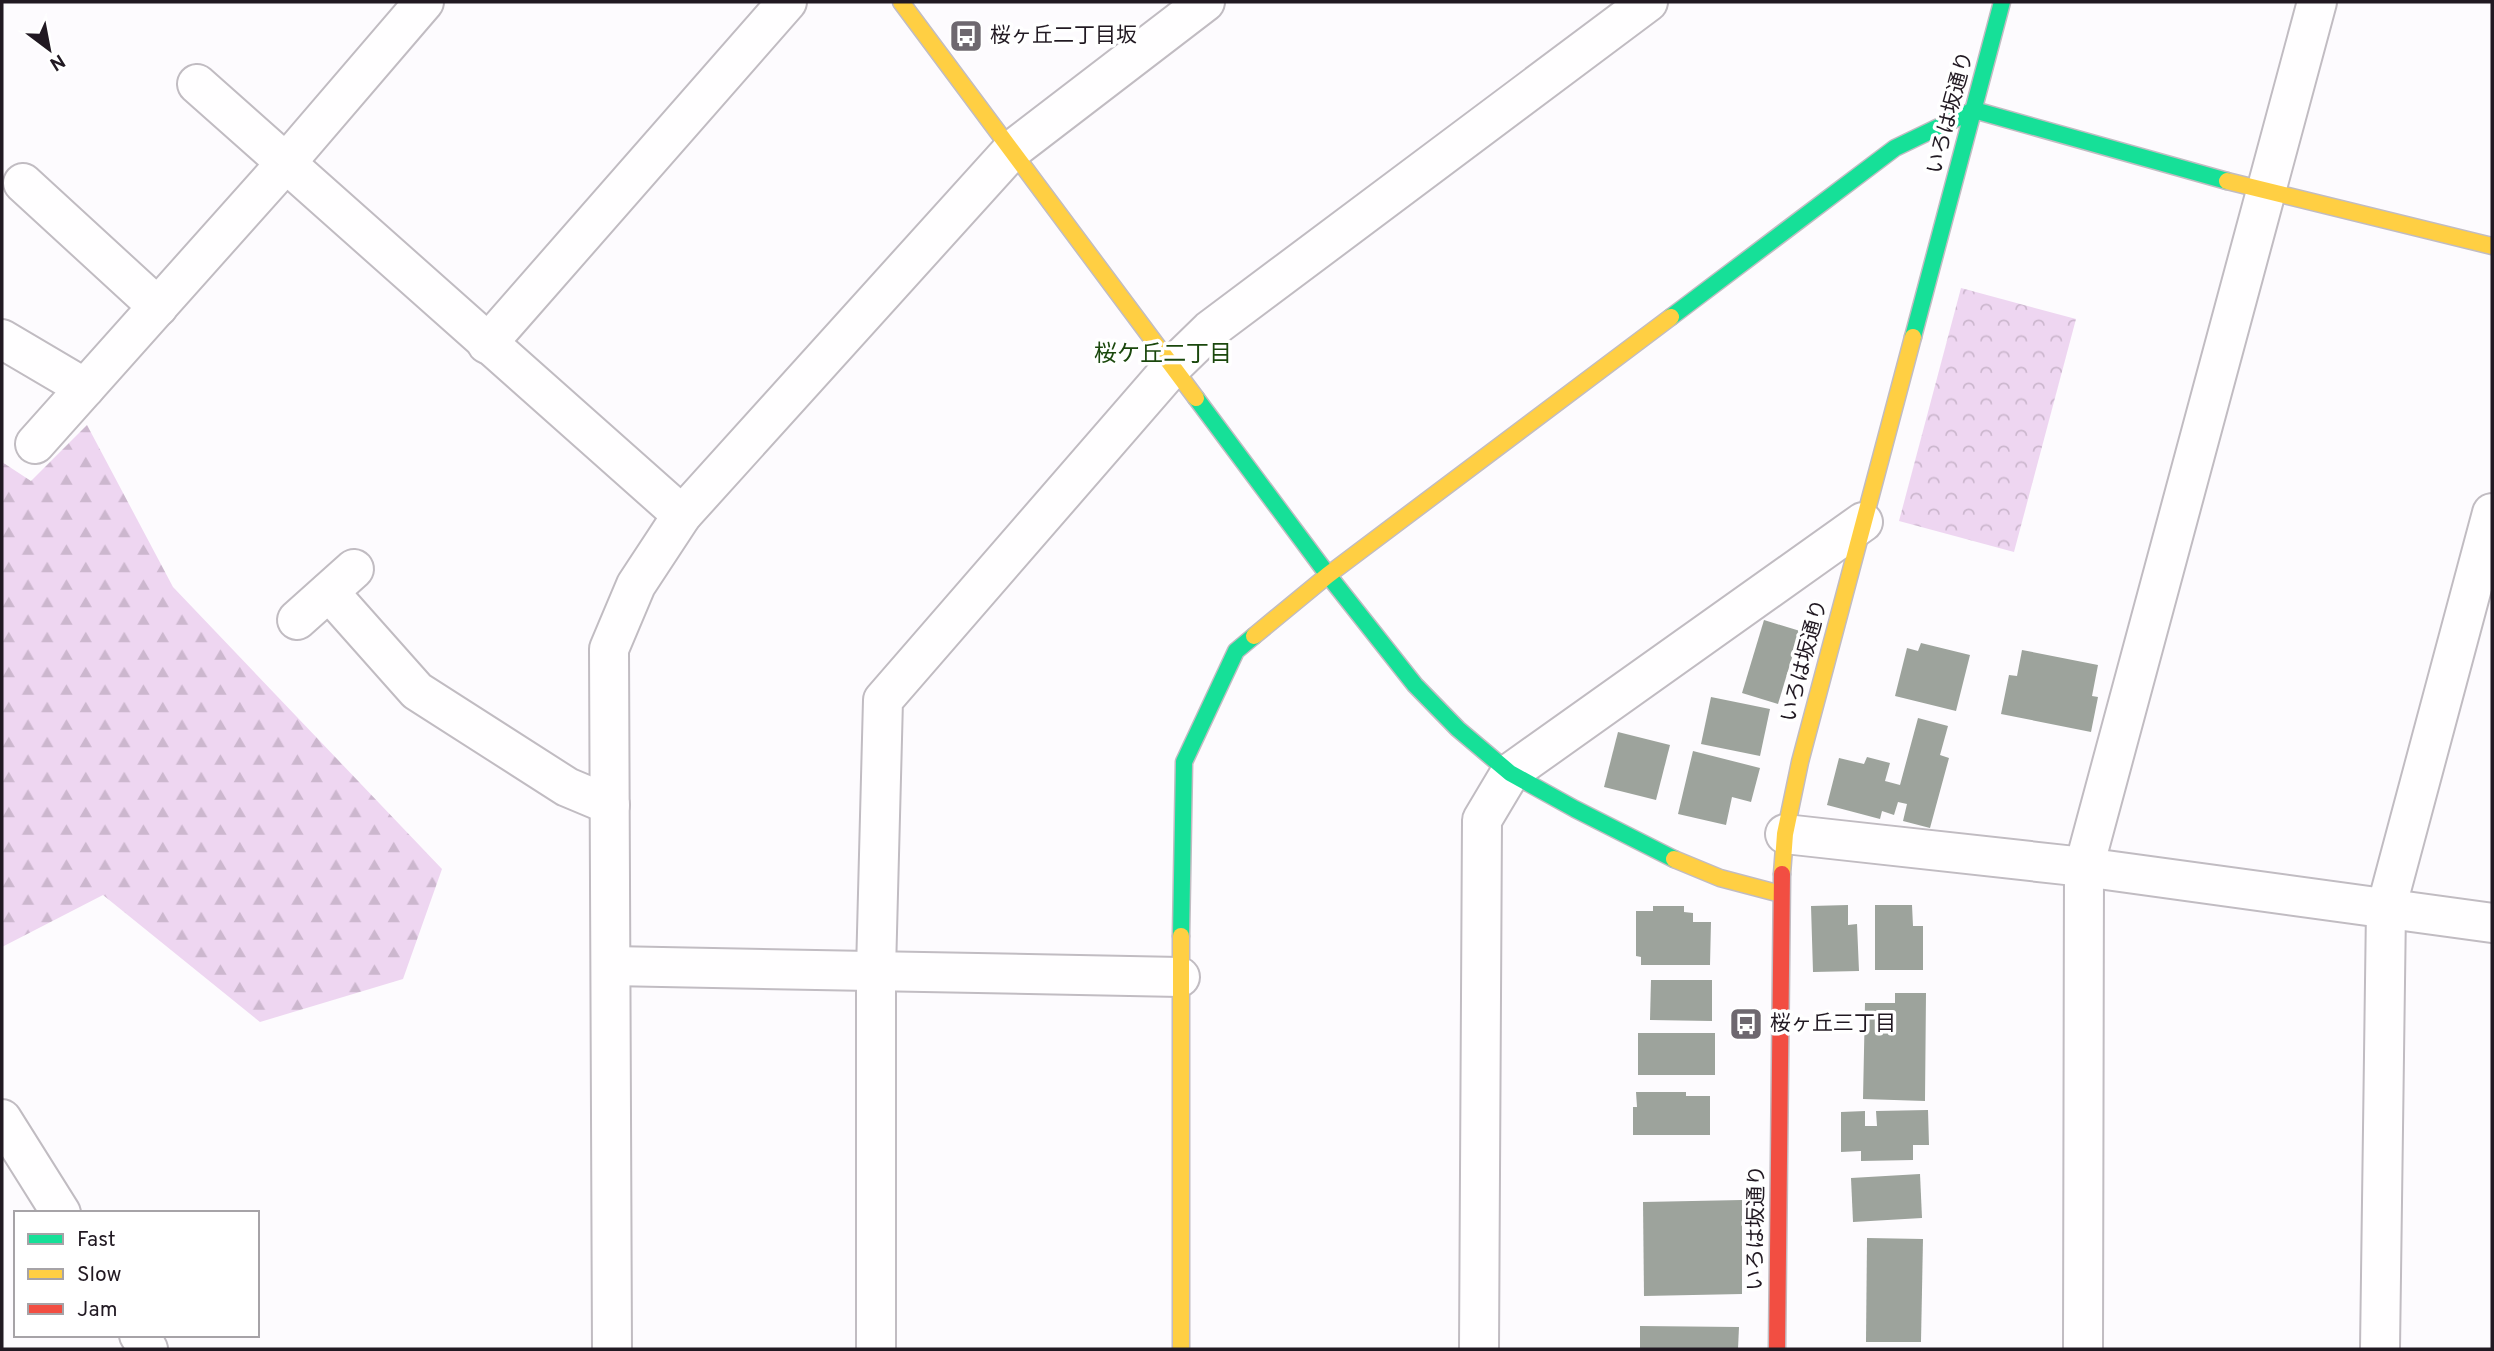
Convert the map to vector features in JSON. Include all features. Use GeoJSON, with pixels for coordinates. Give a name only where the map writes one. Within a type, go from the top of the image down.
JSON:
{"type":"FeatureCollection","features":[{"type":"Feature","properties":{"kind":"street"},"geometry":{"type":"LineString","coordinates":[[35,444],[285,164],[424,2]]}},
{"type":"Feature","properties":{"kind":"street"},"geometry":{"type":"LineString","coordinates":[[487,344],[788,2]]}},
{"type":"Feature","properties":{"kind":"street"},"geometry":{"type":"LineString","coordinates":[[901,2],[1328,575],[1415,685],[1458,729],[1510,773],[1575,809],[1689,866],[1720,878],[1781,894]]}},
{"type":"Feature","properties":{"kind":"street"},"geometry":{"type":"LineString","coordinates":[[612,1349],[610,649],[636,585],[682,515],[1012,150],[1205,2]]}},
{"type":"Feature","properties":{"kind":"street"},"geometry":{"type":"LineString","coordinates":[[876,1349],[876,971],[883,700],[1173,366],[1210,330],[1648,2]]}},
{"type":"Feature","properties":{"kind":"street","name":"いろは坂通り"},"geometry":{"type":"LineString","coordinates":[[1777,1349],[1781,894],[1785,834],[1800,762],[2002,2]]}},
{"type":"Feature","properties":{"kind":"street"},"geometry":{"type":"LineString","coordinates":[[2083,1349],[2084,867],[2317,2]]}},
{"type":"Feature","properties":{"kind":"street"},"geometry":{"type":"LineString","coordinates":[[197,84],[682,515]]}},
{"type":"Feature","properties":{"kind":"street"},"geometry":{"type":"LineString","coordinates":[[1181,1349],[1180,976],[1184,762],[1237,651],[1328,575],[1895,148],[1973,110],[2264,191],[2492,246]]}},
{"type":"Feature","properties":{"kind":"street"},"geometry":{"type":"LineString","coordinates":[[23,183],[158,307]]}},
{"type":"Feature","properties":{"kind":"street"},"geometry":{"type":"LineString","coordinates":[[2,339],[85,388]]}},
{"type":"Feature","properties":{"kind":"street"},"geometry":{"type":"LineString","coordinates":[[2380,1349],[2386,909],[2492,513]]}},
{"type":"Feature","properties":{"kind":"street"},"geometry":{"type":"LineString","coordinates":[[1479,1349],[1482,820],[1510,773],[1863,522]]}},
{"type":"Feature","properties":{"kind":"street"},"geometry":{"type":"LineString","coordinates":[[297,620],[341,581],[417,691],[567,787],[610,805]]}},
{"type":"Feature","properties":{"kind":"street"},"geometry":{"type":"LineString","coordinates":[[1785,834],[2084,867],[2492,923]]}},
{"type":"Feature","properties":{"kind":"street"},"geometry":{"type":"LineString","coordinates":[[611,966],[1180,976]]}},
{"type":"Feature","properties":{"kind":"street"},"geometry":{"type":"LineString","coordinates":[[2,1119],[60,1211]]}},
{"type":"Feature","properties":{"kind":"green space"},"geometry":{"type":"Polygon","coordinates":[[[1961,288],[2076,319],[2014,552],[1899,521],[1961,288]]]}},
{"type":"Feature","properties":{"kind":"green space"},"geometry":{"type":"Polygon","coordinates":[[[87,425],[173,587],[442,869],[403,979],[260,1022],[103,895],[2,947],[2,462],[31,481],[87,425]]]}},
{"type":"Feature","properties":{"kind":"building"},"geometry":{"type":"Polygon","coordinates":[[[1764,620],[1800,631],[1778,704],[1742,693],[1764,620]]]}},
{"type":"Feature","properties":{"kind":"building"},"geometry":{"type":"Polygon","coordinates":[[[1921,643],[1970,655],[1956,711],[1895,696],[1907,648],[1918,651],[1921,643]]]}},
{"type":"Feature","properties":{"kind":"building"},"geometry":{"type":"Polygon","coordinates":[[[2022,650],[2098,665],[2092,696],[2098,697],[2091,732],[2001,714],[2009,675],[2017,676],[2022,650]]]}},
{"type":"Feature","properties":{"kind":"building"},"geometry":{"type":"Polygon","coordinates":[[[1711,697],[1770,709],[1760,756],[1701,744],[1711,697]]]}},
{"type":"Feature","properties":{"kind":"building"},"geometry":{"type":"Polygon","coordinates":[[[1918,718],[1948,726],[1940,755],[1949,758],[1930,828],[1903,821],[1907,804],[1898,802],[1894,815],[1882,811],[1880,819],[1827,805],[1839,758],[1864,764],[1867,757],[1890,763],[1885,781],[1900,785],[1918,718]]]}},
{"type":"Feature","properties":{"kind":"building"},"geometry":{"type":"Polygon","coordinates":[[[1618,732],[1670,745],[1656,800],[1604,787],[1618,732]]]}},
{"type":"Feature","properties":{"kind":"building"},"geometry":{"type":"Polygon","coordinates":[[[1693,751],[1760,768],[1751,802],[1732,797],[1726,825],[1678,814],[1693,751]]]}},
{"type":"Feature","properties":{"kind":"building"},"geometry":{"type":"Polygon","coordinates":[[[1848,905],[1848,925],[1857,924],[1859,971],[1813,972],[1811,906],[1848,905]]]}},
{"type":"Feature","properties":{"kind":"building"},"geometry":{"type":"Polygon","coordinates":[[[1875,905],[1912,905],[1913,926],[1923,926],[1923,970],[1875,970],[1875,905]]]}},
{"type":"Feature","properties":{"kind":"building"},"geometry":{"type":"Polygon","coordinates":[[[1653,906],[1684,906],[1684,912],[1693,913],[1693,922],[1711,922],[1710,965],[1641,965],[1641,957],[1636,956],[1636,911],[1653,911],[1653,906]]]}},
{"type":"Feature","properties":{"kind":"building"},"geometry":{"type":"Polygon","coordinates":[[[1651,980],[1712,980],[1712,1021],[1650,1020],[1651,980]]]}},
{"type":"Feature","properties":{"kind":"building"},"geometry":{"type":"Polygon","coordinates":[[[1895,993],[1926,993],[1925,1101],[1863,1099],[1865,1003],[1895,1003],[1895,993]]]}},
{"type":"Feature","properties":{"kind":"building"},"geometry":{"type":"Polygon","coordinates":[[[1638,1033],[1715,1033],[1715,1075],[1638,1075],[1638,1033]]]}},
{"type":"Feature","properties":{"kind":"building"},"geometry":{"type":"Polygon","coordinates":[[[1636,1092],[1686,1092],[1686,1096],[1710,1096],[1710,1135],[1633,1135],[1636,1092]]]}},
{"type":"Feature","properties":{"kind":"building"},"geometry":{"type":"Polygon","coordinates":[[[1928,1110],[1929,1145],[1913,1145],[1913,1160],[1861,1161],[1861,1151],[1841,1152],[1841,1112],[1865,1111],[1865,1126],[1877,1126],[1876,1111],[1928,1110]]]}},
{"type":"Feature","properties":{"kind":"building"},"geometry":{"type":"Polygon","coordinates":[[[1920,1174],[1922,1218],[1853,1222],[1851,1178],[1920,1174]]]}},
{"type":"Feature","properties":{"kind":"building"},"geometry":{"type":"Polygon","coordinates":[[[1742,1200],[1742,1294],[1644,1296],[1643,1202],[1742,1200]]]}},
{"type":"Feature","properties":{"kind":"building"},"geometry":{"type":"Polygon","coordinates":[[[1867,1238],[1923,1239],[1921,1342],[1866,1342],[1867,1238]]]}},
{"type":"Feature","properties":{"kind":"building"},"geometry":{"type":"Polygon","coordinates":[[[1640,1326],[1739,1327],[1738,1349],[1640,1349],[1640,1326]]]}},
{"type":"Feature","properties":{"kind":"traffic: fast"},"geometry":{"type":"LineString","coordinates":[[1913,337],[2002,2]]}},
{"type":"Feature","properties":{"kind":"traffic: fast"},"geometry":{"type":"LineString","coordinates":[[1671,317],[1895,148],[1974,110],[2227,181]]}},
{"type":"Feature","properties":{"kind":"traffic: fast"},"geometry":{"type":"LineString","coordinates":[[1196,398],[1328,575],[1415,685],[1458,729],[1510,773],[1674,859]]}},
{"type":"Feature","properties":{"kind":"traffic: fast"},"geometry":{"type":"LineString","coordinates":[[1181,936],[1184,762],[1236,651],[1254,636]]}},
{"type":"Feature","properties":{"kind":"traffic: slow"},"geometry":{"type":"LineString","coordinates":[[901,2],[1196,398]]}},
{"type":"Feature","properties":{"kind":"traffic: slow"},"geometry":{"type":"LineString","coordinates":[[2227,181],[2492,246]]}},
{"type":"Feature","properties":{"kind":"traffic: slow"},"geometry":{"type":"LineString","coordinates":[[1254,636],[1328,575],[1671,317]]}},
{"type":"Feature","properties":{"kind":"traffic: slow"},"geometry":{"type":"LineString","coordinates":[[1782,874],[1785,834],[1800,762],[1913,337]]}},
{"type":"Feature","properties":{"kind":"traffic: slow"},"geometry":{"type":"LineString","coordinates":[[1674,859],[1720,878],[1781,894]]}},
{"type":"Feature","properties":{"kind":"traffic: slow"},"geometry":{"type":"LineString","coordinates":[[1181,936],[1181,1349]]}},
{"type":"Feature","properties":{"kind":"traffic: jam"},"geometry":{"type":"LineString","coordinates":[[1777,1349],[1782,874]]}},
{"type":"Feature","properties":{"kind":"place","name":"桜ヶ丘二丁目坂"},"geometry":{"type":"Point","coordinates":[966,36]}},
{"type":"Feature","properties":{"kind":"place","name":"桜ヶ丘三丁目"},"geometry":{"type":"Point","coordinates":[1746,1024]}},
{"type":"Feature","properties":{"kind":"district","name":"桜ケ丘二丁目"},"geometry":{"type":"Point","coordinates":[1163,355]}}]}
